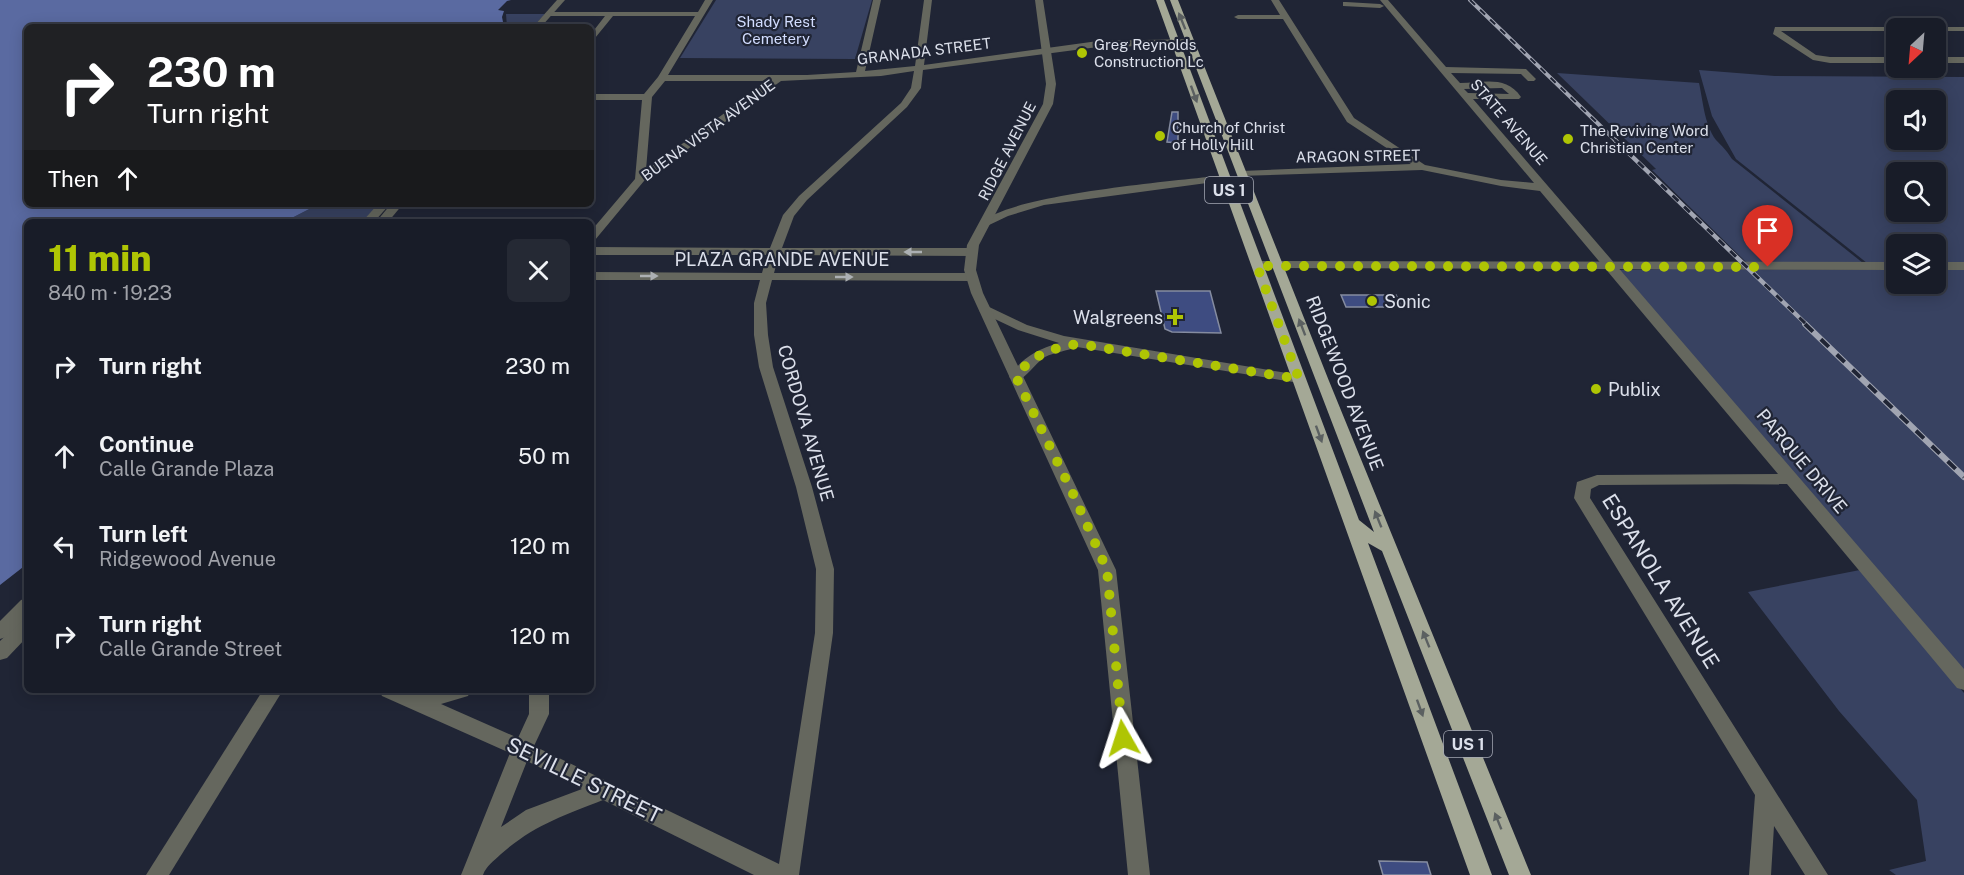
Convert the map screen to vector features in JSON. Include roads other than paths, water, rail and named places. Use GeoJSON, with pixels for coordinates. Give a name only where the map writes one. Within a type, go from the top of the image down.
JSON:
{"type":"FeatureCollection","features":[{"type":"Feature","properties":{"kind":"main road","name":"US 1"},"geometry":{"type":"LineString","coordinates":[[1160,0],[1481,875]]}},
{"type":"Feature","properties":{"kind":"main road","name":"RIDGEWOOD AVENUE"},"geometry":{"type":"LineString","coordinates":[[1174,0],[1520,875]]}},
{"type":"Feature","properties":{"kind":"main road"},"geometry":{"type":"LineString","coordinates":[[1351,521],[1366,535],[1390,548]]}},
{"type":"Feature","properties":{"kind":"street"},"geometry":{"type":"LineString","coordinates":[[540,24],[561,0]]}},
{"type":"Feature","properties":{"kind":"street"},"geometry":{"type":"LineString","coordinates":[[640,179],[647,97],[662,78],[709,0]]}},
{"type":"Feature","properties":{"kind":"street"},"geometry":{"type":"LineString","coordinates":[[860,74],[877,0]]}},
{"type":"Feature","properties":{"kind":"street","name":"CORDOVA AVENUE"},"geometry":{"type":"LineString","coordinates":[[788,875],[824,633],[825,569],[804,487],[766,367],[761,335],[760,303],[774,252],[789,215],[803,198],[904,105],[916,88],[928,0]]}},
{"type":"Feature","properties":{"kind":"street","name":"RIDGE AVENUE"},"geometry":{"type":"LineString","coordinates":[[1039,0],[1052,84],[1048,104],[972,252],[972,277],[1016,377],[1107,570],[1139,875]]}},
{"type":"Feature","properties":{"kind":"street"},"geometry":{"type":"LineString","coordinates":[[1275,0],[1350,120],[1422,167]]}},
{"type":"Feature","properties":{"kind":"street"},"geometry":{"type":"LineString","coordinates":[[1346,4],[1382,3]]}},
{"type":"Feature","properties":{"kind":"street","name":"STATE AVENUE"},"geometry":{"type":"LineString","coordinates":[[1382,3],[1467,96],[1609,265]]}},
{"type":"Feature","properties":{"kind":"street"},"geometry":{"type":"LineString","coordinates":[[549,14],[699,14]]}},
{"type":"Feature","properties":{"kind":"street"},"geometry":{"type":"LineString","coordinates":[[594,36],[611,14]]}},
{"type":"Feature","properties":{"kind":"street"},"geometry":{"type":"LineString","coordinates":[[1238,17],[1285,17]]}},
{"type":"Feature","properties":{"kind":"street"},"geometry":{"type":"LineString","coordinates":[[1886,29],[1779,29],[1776,32],[1813,57],[1830,60],[1886,60]]}},
{"type":"Feature","properties":{"kind":"street"},"geometry":{"type":"LineString","coordinates":[[1946,29],[1964,29]]}},
{"type":"Feature","properties":{"kind":"street","name":"GRANADA STREET"},"geometry":{"type":"LineString","coordinates":[[662,78],[779,78],[860,74],[1047,50],[1131,43],[1190,42]]}},
{"type":"Feature","properties":{"kind":"street"},"geometry":{"type":"LineString","coordinates":[[1131,43],[1134,55]]}},
{"type":"Feature","properties":{"kind":"street"},"geometry":{"type":"LineString","coordinates":[[1946,60],[1964,60]]}},
{"type":"Feature","properties":{"kind":"street"},"geometry":{"type":"LineString","coordinates":[[1444,70],[1523,71],[1531,79]]}},
{"type":"Feature","properties":{"kind":"street","name":"BUENA VISTA AVENUE"},"geometry":{"type":"LineString","coordinates":[[594,234],[640,179],[779,78]]}},
{"type":"Feature","properties":{"kind":"street"},"geometry":{"type":"LineString","coordinates":[[1458,86],[1503,85],[1510,88],[1516,97],[1467,96]]}},
{"type":"Feature","properties":{"kind":"street"},"geometry":{"type":"LineString","coordinates":[[594,98],[647,97]]}},
{"type":"Feature","properties":{"kind":"street","name":"ARAGON STREET"},"geometry":{"type":"LineString","coordinates":[[1242,174],[1422,167],[1501,183],[1546,188]]}},
{"type":"Feature","properties":{"kind":"street"},"geometry":{"type":"LineString","coordinates":[[987,223],[1004,214],[1043,202],[1225,178]]}},
{"type":"Feature","properties":{"kind":"street"},"geometry":{"type":"LineString","coordinates":[[371,219],[381,207]]}},
{"type":"Feature","properties":{"kind":"street"},"geometry":{"type":"LineString","coordinates":[[384,219],[394,207]]}},
{"type":"Feature","properties":{"kind":"street","name":"PLAZA GRANDE AVENUE"},"geometry":{"type":"LineString","coordinates":[[594,251],[972,252]]}},
{"type":"Feature","properties":{"kind":"street","name":"PARQUE DRIVE"},"geometry":{"type":"LineString","coordinates":[[1609,265],[1964,682]]}},
{"type":"Feature","properties":{"kind":"street"},"geometry":{"type":"LineString","coordinates":[[1257,266],[1886,267]]}},
{"type":"Feature","properties":{"kind":"street"},"geometry":{"type":"LineString","coordinates":[[1946,266],[1964,266]]}},
{"type":"Feature","properties":{"kind":"street","name":"PLAZA GRANDE AVENUE"},"geometry":{"type":"LineString","coordinates":[[594,276],[972,277]]}},
{"type":"Feature","properties":{"kind":"street"},"geometry":{"type":"LineString","coordinates":[[985,309],[1022,329],[1078,344],[1299,379]]}},
{"type":"Feature","properties":{"kind":"street"},"geometry":{"type":"LineString","coordinates":[[1016,377],[1030,361],[1043,352],[1056,347],[1078,344]]}},
{"type":"Feature","properties":{"kind":"street","name":"ESPANOLA AVENUE"},"geometry":{"type":"LineString","coordinates":[[1791,479],[1597,480],[1583,486],[1582,498],[1817,875]]}},
{"type":"Feature","properties":{"kind":"street"},"geometry":{"type":"LineString","coordinates":[[0,653],[24,610]]}},
{"type":"Feature","properties":{"kind":"street"},"geometry":{"type":"LineString","coordinates":[[158,875],[271,693]]}},
{"type":"Feature","properties":{"kind":"street","name":"SEVILLE STREET"},"geometry":{"type":"LineString","coordinates":[[397,693],[522,750],[777,875]]}},
{"type":"Feature","properties":{"kind":"street"},"geometry":{"type":"LineString","coordinates":[[421,702],[451,693]]}},
{"type":"Feature","properties":{"kind":"street"},"geometry":{"type":"LineString","coordinates":[[475,868],[522,750],[539,714],[539,693]]}},
{"type":"Feature","properties":{"kind":"street"},"geometry":{"type":"LineString","coordinates":[[475,868],[513,830],[534,816],[603,790]]}},
{"type":"Feature","properties":{"kind":"street"},"geometry":{"type":"LineString","coordinates":[[1760,875],[1766,793]]}},
{"type":"Feature","properties":{"kind":"railway"},"geometry":{"type":"LineString","coordinates":[[1470,0],[1617,142]]}},
{"type":"Feature","properties":{"kind":"railway"},"geometry":{"type":"LineString","coordinates":[[1615,140],[1807,325]]}},
{"type":"Feature","properties":{"kind":"railway"},"geometry":{"type":"LineString","coordinates":[[1805,324],[1964,477]]}},
{"type":"Feature","properties":{"kind":"place","name":"Greg Reynolds Construction Lc"},"geometry":{"type":"Point","coordinates":[1082,53]}},
{"type":"Feature","properties":{"kind":"place","name":"Church of Christ of Holly Hill"},"geometry":{"type":"Point","coordinates":[1160,136]}},
{"type":"Feature","properties":{"kind":"place","name":"The Reviving Word Christian Center"},"geometry":{"type":"Point","coordinates":[1568,139]}},
{"type":"Feature","properties":{"kind":"place","name":"Sonic"},"geometry":{"type":"Point","coordinates":[1372,301]}},
{"type":"Feature","properties":{"kind":"place","name":"Walgreens"},"geometry":{"type":"Point","coordinates":[1175,317]}},
{"type":"Feature","properties":{"kind":"place","name":"Publix"},"geometry":{"type":"Point","coordinates":[1596,389]}},
{"type":"Feature","properties":{"kind":"park label","name":"Shady Rest Cemetery"},"geometry":{"type":"Point","coordinates":[776,30]}}]}
